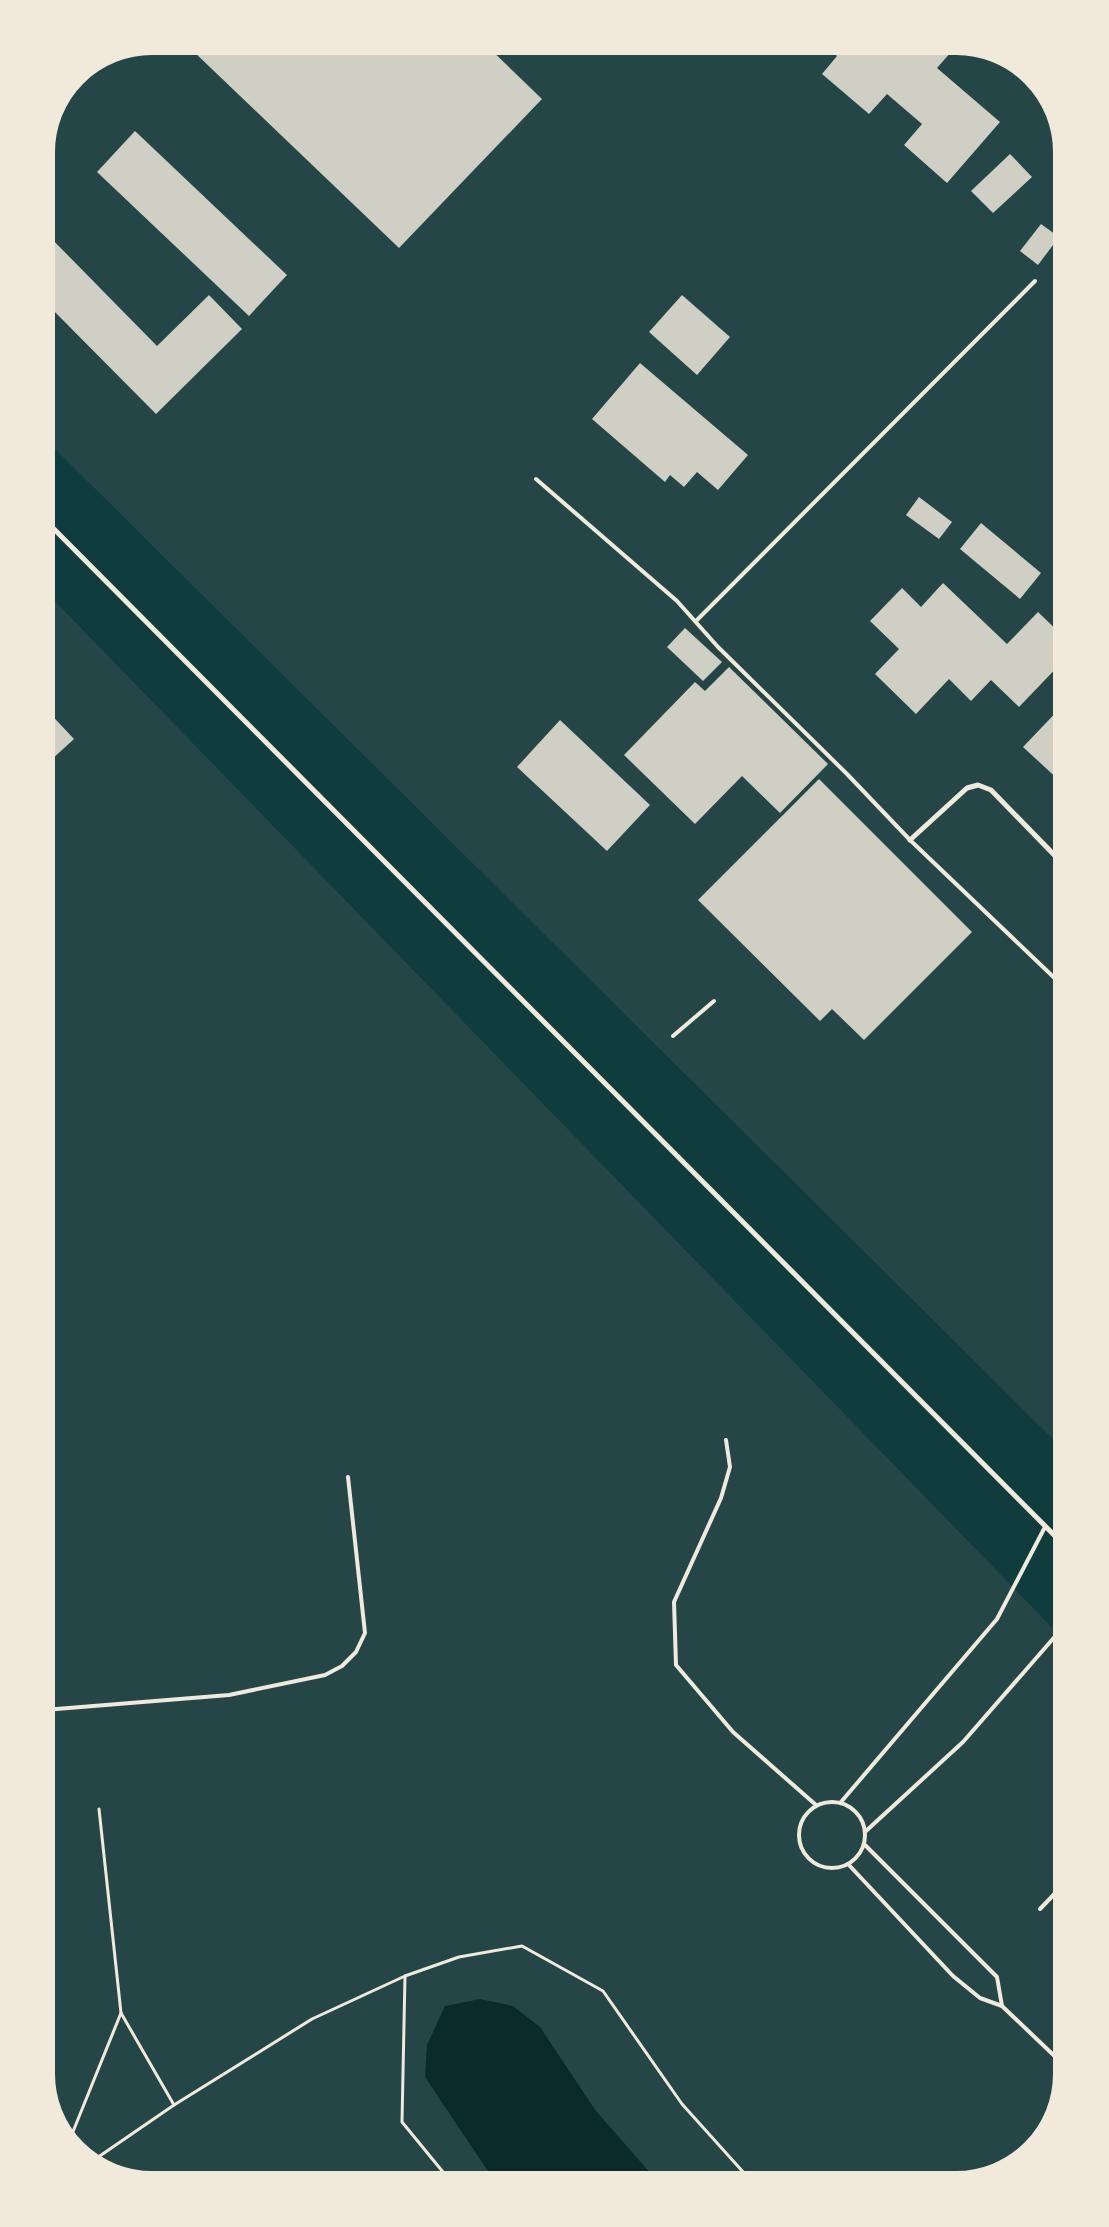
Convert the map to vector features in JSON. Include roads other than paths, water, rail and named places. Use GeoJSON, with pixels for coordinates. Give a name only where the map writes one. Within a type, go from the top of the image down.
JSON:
{"type":"FeatureCollection","features":[{"type":"Feature","properties":{"kind":"street"},"geometry":{"type":"LineString","coordinates":[[53,528],[1056,1537]]}},
{"type":"Feature","properties":{"kind":"street"},"geometry":{"type":"LineString","coordinates":[[910,840],[967,788],[978,785],[991,790],[1056,857]]}},
{"type":"Feature","properties":{"kind":"lane"},"geometry":{"type":"LineString","coordinates":[[696,621],[1035,281]]}},
{"type":"Feature","properties":{"kind":"lane"},"geometry":{"type":"LineString","coordinates":[[536,479],[677,601],[718,647],[847,774],[910,840],[1056,979]]}},
{"type":"Feature","properties":{"kind":"lane"},"geometry":{"type":"LineString","coordinates":[[672,1036],[714,1001]]}},
{"type":"Feature","properties":{"kind":"lane"},"geometry":{"type":"LineString","coordinates":[[726,1440],[730,1467],[721,1498],[674,1602],[676,1665],[732,1732],[816,1805]]}},
{"type":"Feature","properties":{"kind":"lane"},"geometry":{"type":"LineString","coordinates":[[52,1709],[229,1695],[325,1675],[342,1666],[356,1652],[365,1633],[348,1477]]}},
{"type":"Feature","properties":{"kind":"lane"},"geometry":{"type":"LineString","coordinates":[[841,1802],[997,1618],[1045,1527]]}},
{"type":"Feature","properties":{"kind":"lane"},"geometry":{"type":"LineString","coordinates":[[866,1831],[963,1742],[1056,1634]]}},
{"type":"Feature","properties":{"kind":"lane"},"geometry":{"type":"LineString","coordinates":[[828,1801],[841,1802],[853,1808],[862,1818],[866,1831],[864,1844],[858,1856],[848,1864],[836,1868],[823,1867],[811,1861],[803,1851],[799,1839],[800,1826],[806,1814],[816,1805],[828,1801]]}},
{"type":"Feature","properties":{"kind":"lane"},"geometry":{"type":"LineString","coordinates":[[864,1844],[997,1977],[1002,2006]]}},
{"type":"Feature","properties":{"kind":"lane"},"geometry":{"type":"LineString","coordinates":[[848,1864],[952,1976],[980,1998],[1002,2006],[1056,2057]]}},
{"type":"Feature","properties":{"kind":"lane"},"geometry":{"type":"LineString","coordinates":[[1040,1909],[1056,1892]]}}]}
